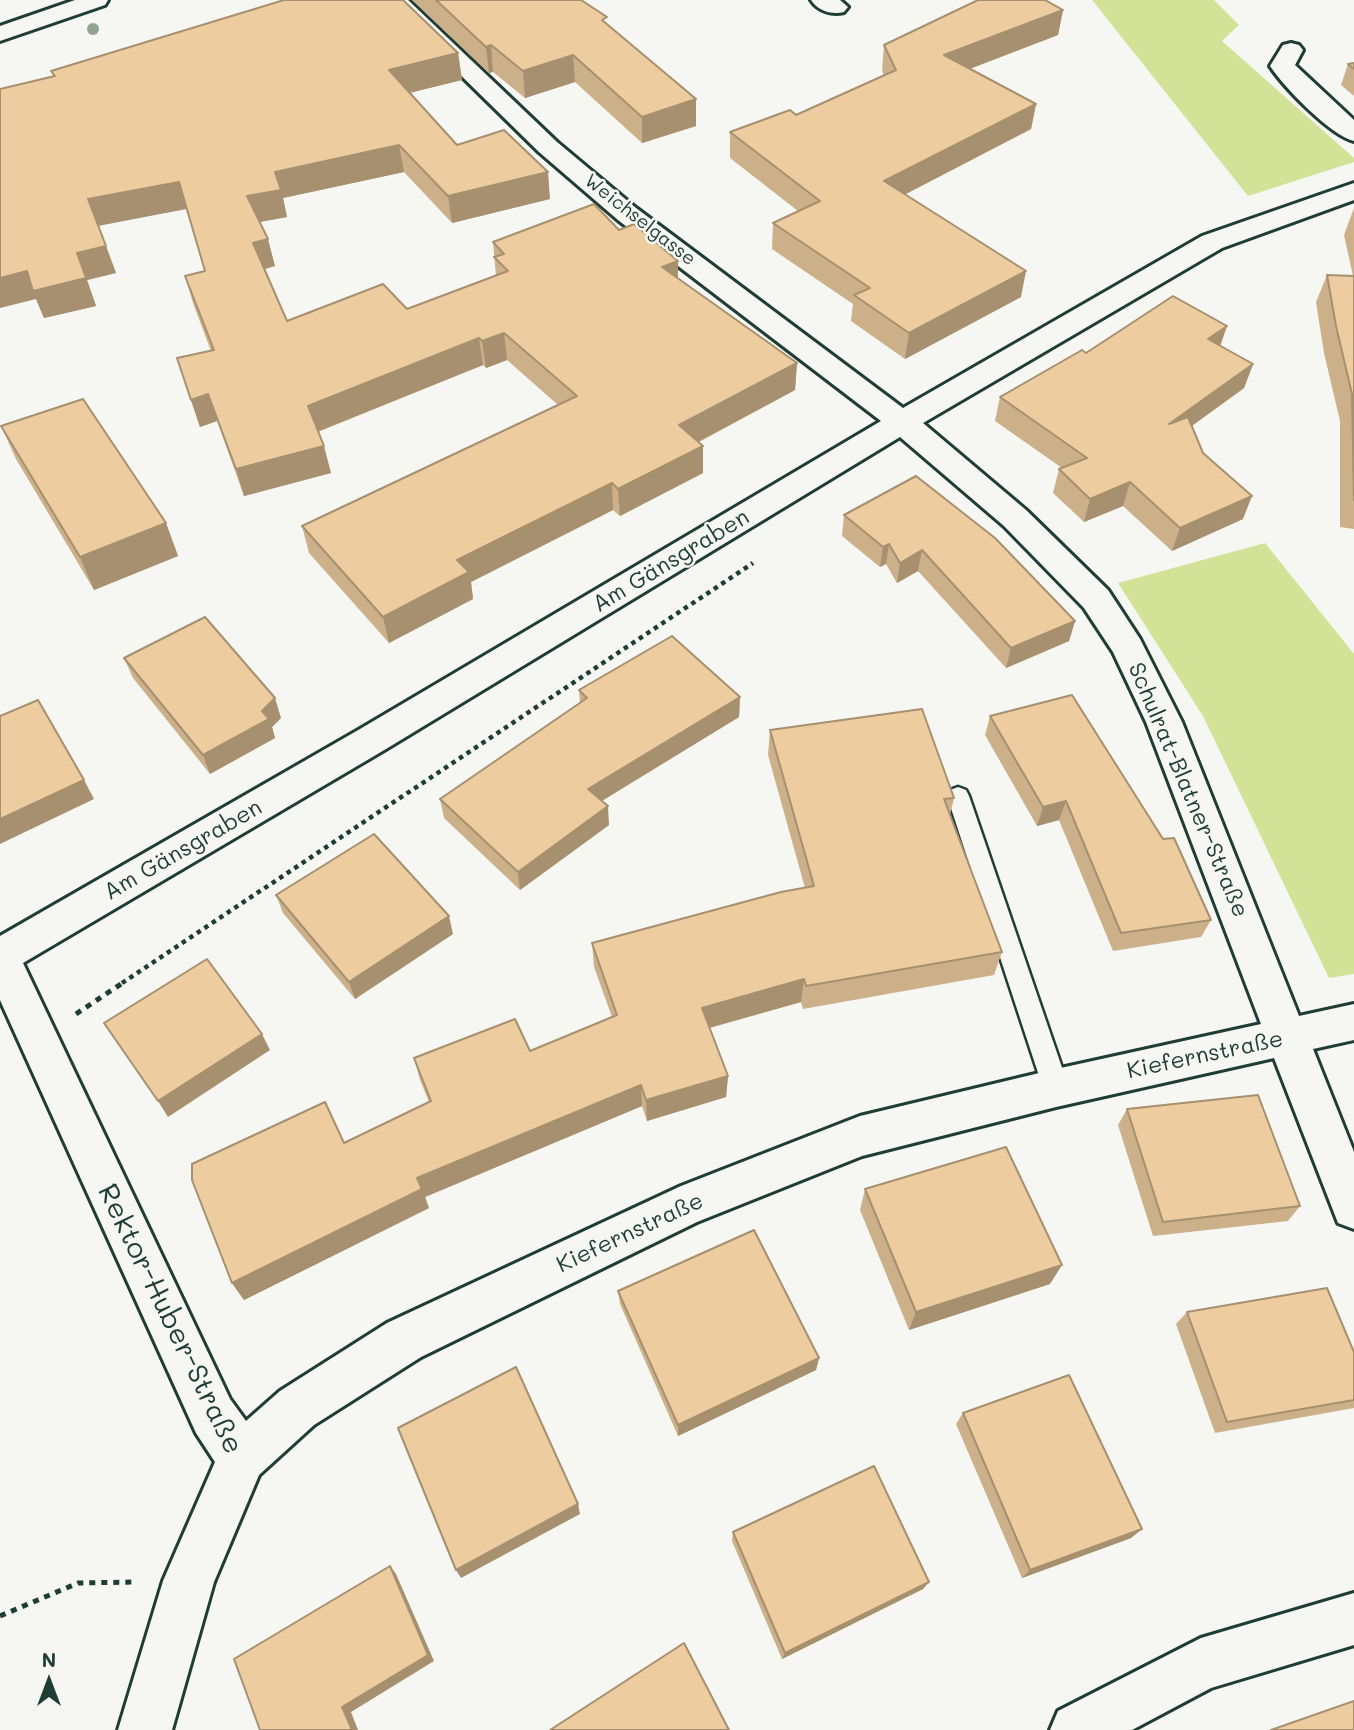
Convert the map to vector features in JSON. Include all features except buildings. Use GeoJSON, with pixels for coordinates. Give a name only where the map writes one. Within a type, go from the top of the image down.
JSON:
{"type":"FeatureCollection","features":[{"type":"Feature","properties":{"kind":"street"},"geometry":{"type":"LineString","coordinates":[[0,34],[97,0]]}},
{"type":"Feature","properties":{"kind":"street","name":"Weichselgasse"},"geometry":{"type":"LineString","coordinates":[[395,0],[548,146],[627,214],[902,422]]}},
{"type":"Feature","properties":{"kind":"street"},"geometry":{"type":"LineString","coordinates":[[1291,50],[1282,66],[1328,112],[1354,133]]}},
{"type":"Feature","properties":{"kind":"street","name":"Am Gänsgraben"},"geometry":{"type":"LineString","coordinates":[[0,956],[373,739],[902,422],[1212,242],[1354,191]]}},
{"type":"Feature","properties":{"kind":"street","name":"Schulrat-Blatner-Straße"},"geometry":{"type":"LineString","coordinates":[[902,422],[1015,518],[1061,562],[1096,599],[1121,638],[1164,722],[1288,1037]]}},
{"type":"Feature","properties":{"kind":"street","name":"Rektor-Huber-Straße"},"geometry":{"type":"LineString","coordinates":[[0,956],[213,1416],[242,1458],[189,1581],[145,1730]]}},
{"type":"Feature","properties":{"kind":"street","name":"Kiefernstraße"},"geometry":{"type":"LineString","coordinates":[[242,1458],[297,1408],[404,1340],[681,1207],[860,1136],[1056,1088],[1354,1022]]}},
{"type":"Feature","properties":{"kind":"street"},"geometry":{"type":"LineString","coordinates":[[1288,1037],[1354,1208]]}},
{"type":"Feature","properties":{"kind":"street"},"geometry":{"type":"LineString","coordinates":[[1077,1730],[1201,1664],[1354,1619]]}},
{"type":"Feature","properties":{"kind":"lane"},"geometry":{"type":"LineString","coordinates":[[958,796],[1056,1088]]}},
{"type":"Feature","properties":{"kind":"path"},"geometry":{"type":"LineString","coordinates":[[38,1039],[755,561]]}},
{"type":"Feature","properties":{"kind":"path"},"geometry":{"type":"LineString","coordinates":[[0,1616],[78,1583],[189,1581]]}},
{"type":"Feature","properties":{"kind":"green space"},"geometry":{"type":"Polygon","coordinates":[[[1092,0],[1214,0],[1239,25],[1222,41],[1354,158],[1354,162],[1248,196],[1092,0]]]}},
{"type":"Feature","properties":{"kind":"green space"},"geometry":{"type":"Polygon","coordinates":[[[1265,543],[1354,654],[1354,974],[1329,978],[1203,716],[1118,583],[1265,543]]]}}]}
